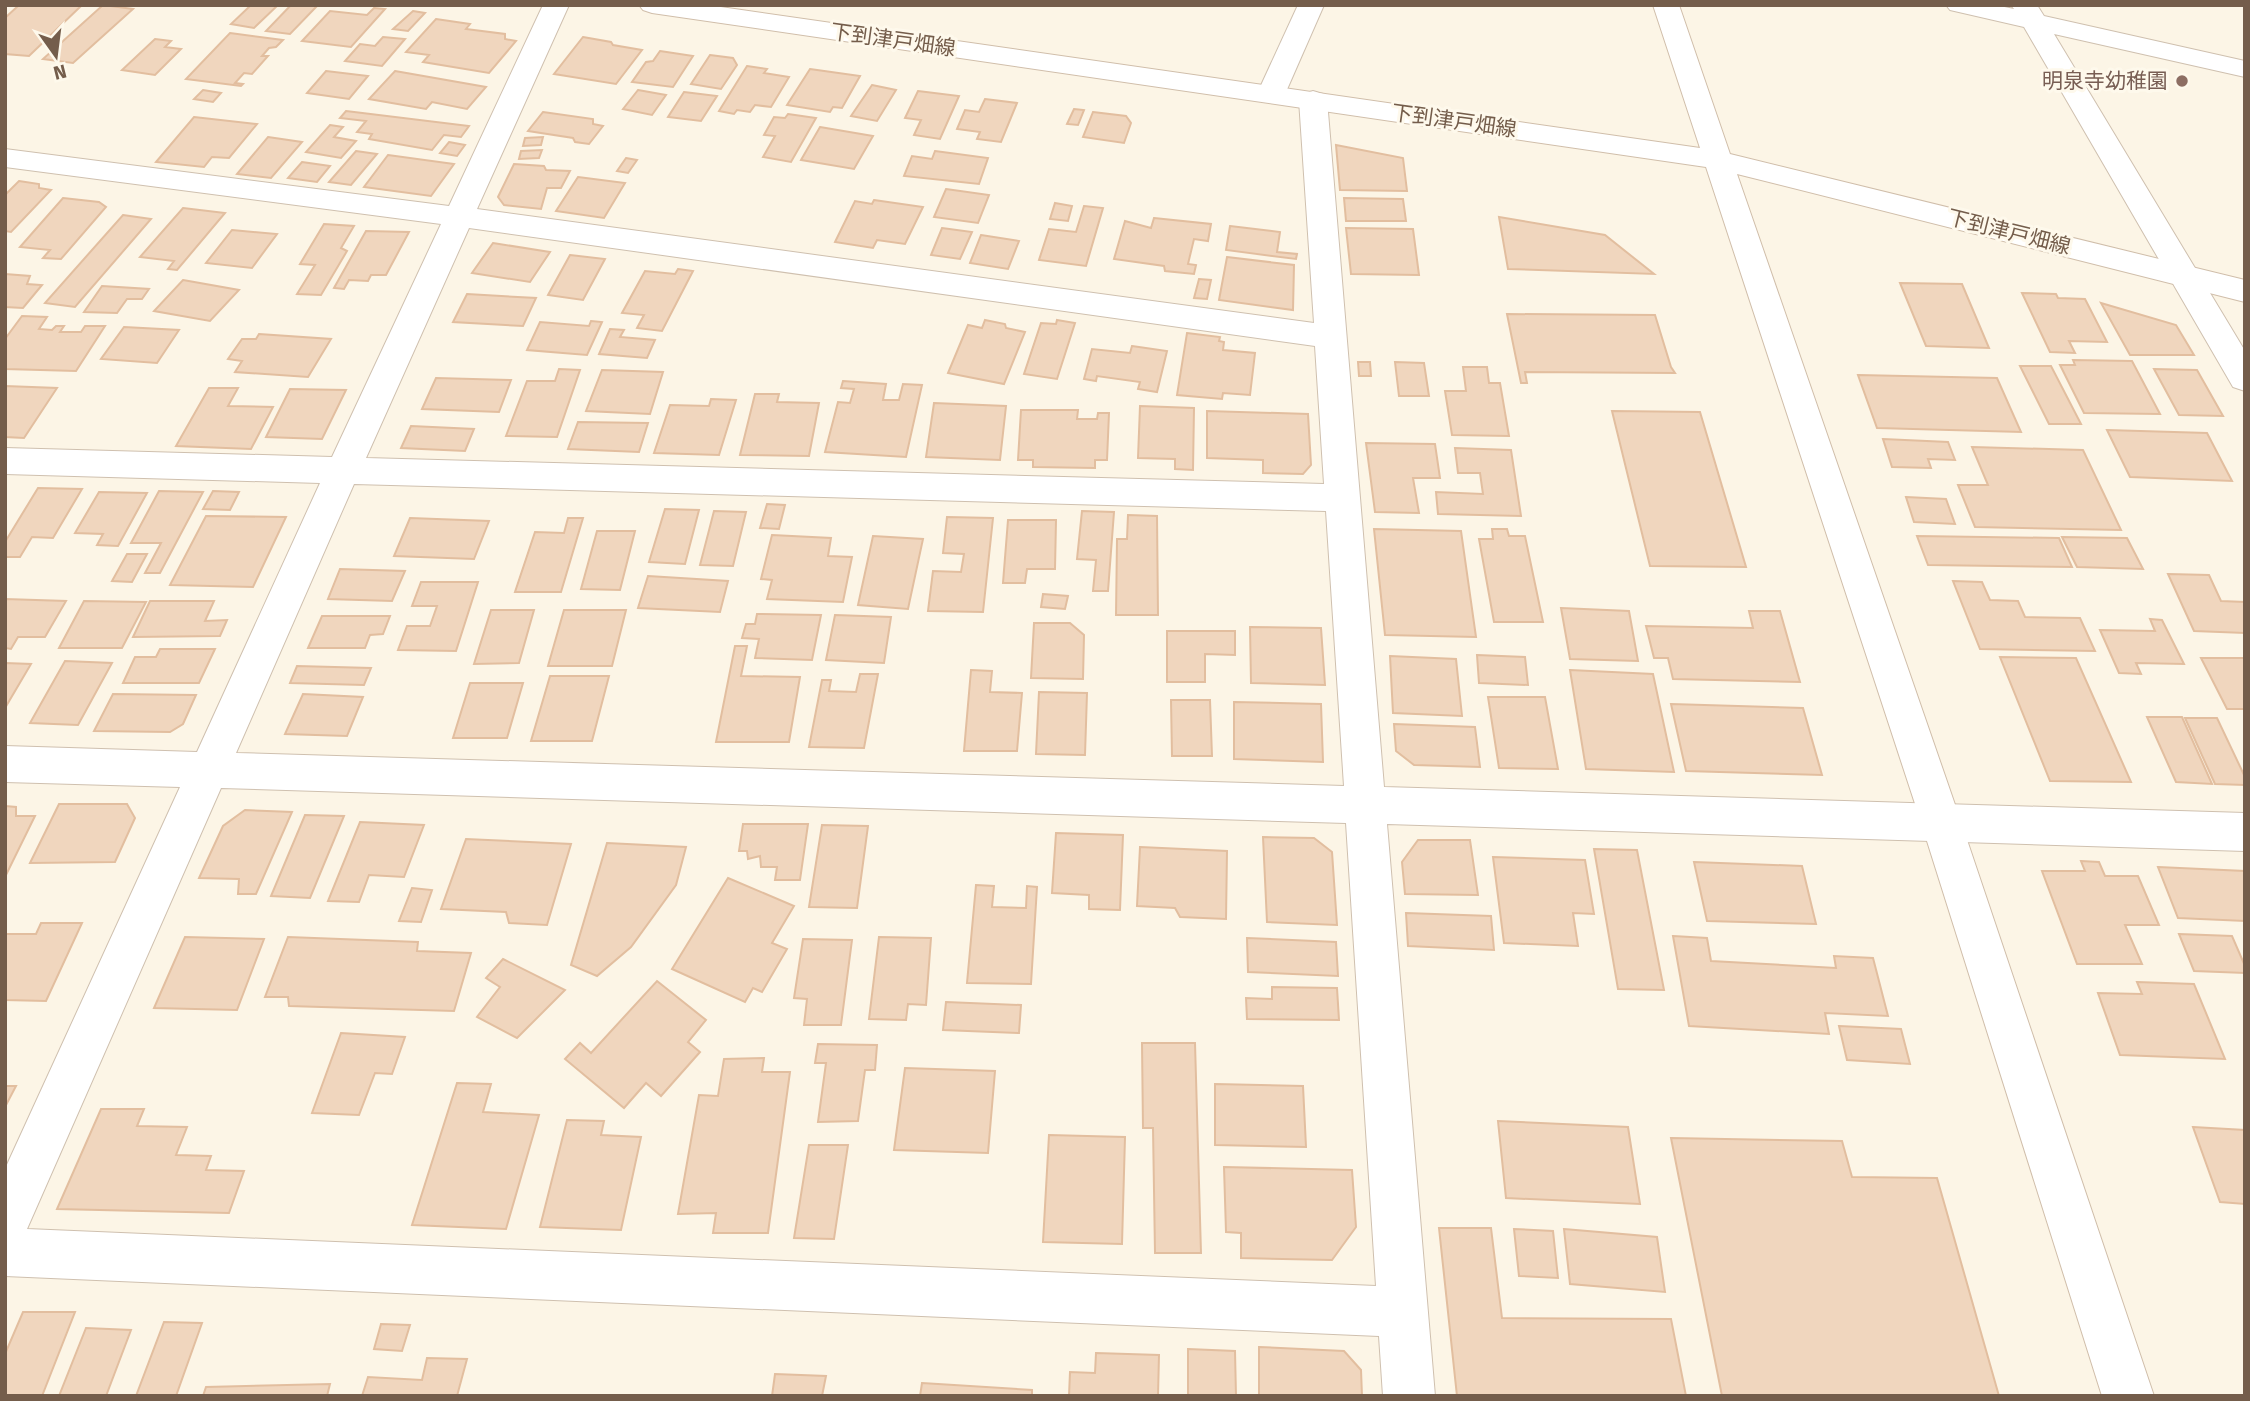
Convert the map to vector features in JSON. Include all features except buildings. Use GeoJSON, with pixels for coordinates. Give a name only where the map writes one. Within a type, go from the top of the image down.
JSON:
{"type":"FeatureCollection","features":[{"type":"Feature","properties":{"kind":"street"},"geometry":{"type":"LineString","coordinates":[[5,1224],[343,470],[556,5]]}},
{"type":"Feature","properties":{"kind":"street","name":"下到津戸畑線"},"geometry":{"type":"LineString","coordinates":[[652,5],[1719,160],[2245,291]]}},
{"type":"Feature","properties":{"kind":"street"},"geometry":{"type":"LineString","coordinates":[[1271,94],[1311,5]]}},
{"type":"Feature","properties":{"kind":"street"},"geometry":{"type":"LineString","coordinates":[[1667,5],[1941,822],[2127,1396]]}},
{"type":"Feature","properties":{"kind":"street"},"geometry":{"type":"LineString","coordinates":[[1959,5],[2028,13],[2245,69]]}},
{"type":"Feature","properties":{"kind":"street"},"geometry":{"type":"LineString","coordinates":[[2028,13],[2245,379]]}},
{"type":"Feature","properties":{"kind":"street"},"geometry":{"type":"LineString","coordinates":[[1312,100],[1409,1396]]}},
{"type":"Feature","properties":{"kind":"street"},"geometry":{"type":"LineString","coordinates":[[5,158],[461,217],[1330,337]]}},
{"type":"Feature","properties":{"kind":"street"},"geometry":{"type":"LineString","coordinates":[[5,461],[1342,498]]}},
{"type":"Feature","properties":{"kind":"street"},"geometry":{"type":"LineString","coordinates":[[5,764],[2245,832]]}},
{"type":"Feature","properties":{"kind":"street"},"geometry":{"type":"LineString","coordinates":[[5,1252],[1403,1312]]}},
{"type":"Feature","properties":{"kind":"place","name":"明泉寺幼稚園"},"geometry":{"type":"Point","coordinates":[2182,81]}}]}
